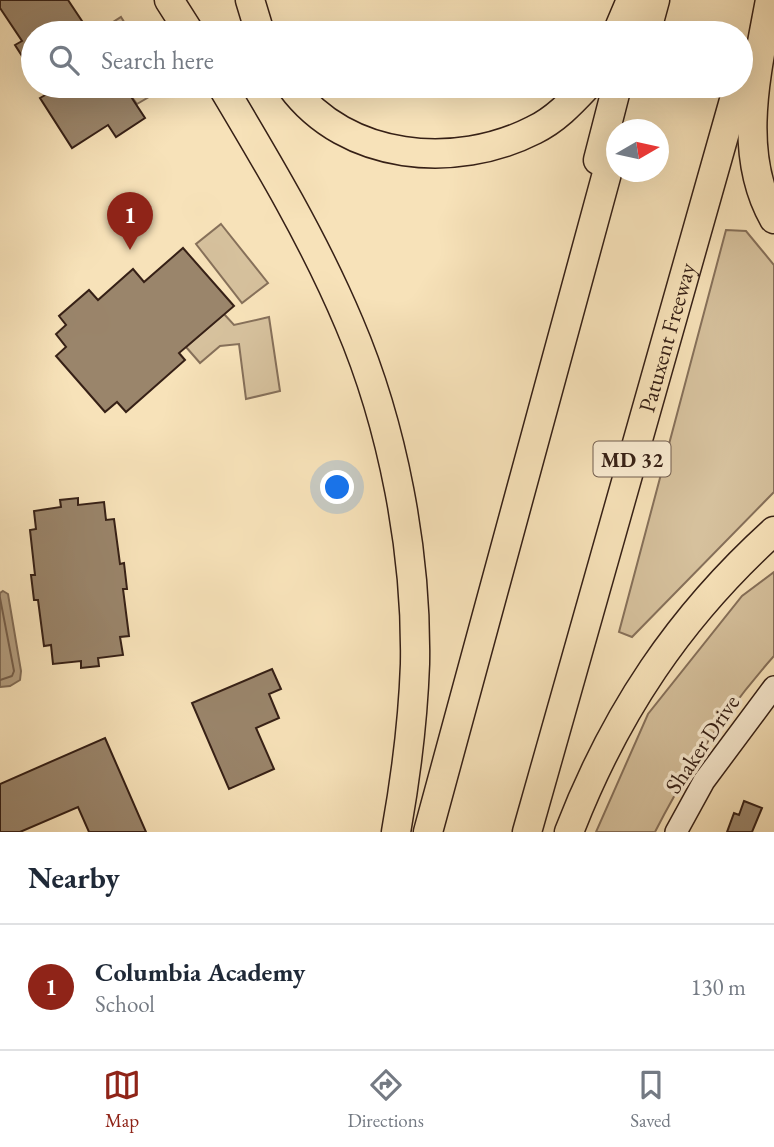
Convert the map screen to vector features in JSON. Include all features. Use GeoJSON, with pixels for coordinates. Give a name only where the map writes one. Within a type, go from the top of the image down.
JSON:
{"type":"FeatureCollection","features":[{"type":"Feature","properties":{"kind":"highway"},"geometry":{"type":"LineString","coordinates":[[169,0],[182,21]]}},
{"type":"Feature","properties":{"kind":"highway"},"geometry":{"type":"LineString","coordinates":[[250,0],[256,21]]}},
{"type":"Feature","properties":{"kind":"highway"},"geometry":{"type":"LineString","coordinates":[[622,21],[631,0]]}},
{"type":"Feature","properties":{"kind":"highway"},"geometry":{"type":"LineString","coordinates":[[634,21],[640,0]]}},
{"type":"Feature","properties":{"kind":"highway"},"geometry":{"type":"LineString","coordinates":[[649,21],[655,0]]}},
{"type":"Feature","properties":{"kind":"highway"},"geometry":{"type":"LineString","coordinates":[[753,35],[763,0]]}},
{"type":"Feature","properties":{"kind":"highway"},"geometry":{"type":"LineString","coordinates":[[770,0],[756,75],[752,115],[758,178],[774,219]]}},
{"type":"Feature","properties":{"kind":"highway"},"geometry":{"type":"LineString","coordinates":[[229,98],[288,196],[322,262],[351,326],[391,452],[404,523],[412,593],[415,663],[410,741],[396,832]]}},
{"type":"Feature","properties":{"kind":"highway"},"geometry":{"type":"LineString","coordinates":[[303,98],[320,115],[379,146],[412,153],[444,155],[477,152],[508,142],[536,129],[564,110],[576,98]]}},
{"type":"Feature","properties":{"kind":"highway"},"geometry":{"type":"LineString","coordinates":[[559,347],[614,98]]}},
{"type":"Feature","properties":{"kind":"highway"},"geometry":{"type":"LineString","coordinates":[[623,119],[628,98]]}},
{"type":"Feature","properties":{"kind":"highway","name":"Patuxent Freeway"},"geometry":{"type":"LineString","coordinates":[[527,832],[735,98]]}},
{"type":"Feature","properties":{"kind":"highway"},"geometry":{"type":"LineString","coordinates":[[428,832],[606,179]]}},
{"type":"Feature","properties":{"kind":"highway"},"geometry":{"type":"LineString","coordinates":[[569,832],[604,750],[632,699],[666,649],[708,597],[774,531]]}},
{"type":"Feature","properties":{"kind":"street","name":"Shaker Drive"},"geometry":{"type":"LineString","coordinates":[[676,832],[704,781],[774,687]]}},
{"type":"Feature","properties":{"kind":"shaded area"},"geometry":{"type":"Polygon","coordinates":[[[133,98],[147,98],[137,104],[133,98]]]}},
{"type":"Feature","properties":{"kind":"shaded area"},"geometry":{"type":"Polygon","coordinates":[[[221,224],[268,283],[242,303],[196,244],[221,224]]]}},
{"type":"Feature","properties":{"kind":"shaded area"},"geometry":{"type":"Polygon","coordinates":[[[726,230],[746,231],[774,265],[774,492],[632,637],[619,632],[726,230]]]}},
{"type":"Feature","properties":{"kind":"shaded area"},"geometry":{"type":"Polygon","coordinates":[[[224,314],[234,325],[269,317],[280,391],[246,399],[239,344],[220,346],[200,363],[186,347],[224,314]]]}},
{"type":"Feature","properties":{"kind":"shaded area"},"geometry":{"type":"Polygon","coordinates":[[[774,572],[774,656],[709,740],[680,785],[655,832],[596,832],[648,714],[742,596],[774,572]]]}},
{"type":"Feature","properties":{"kind":"water"},"geometry":{"type":"Polygon","coordinates":[[[3,591],[8,594],[21,671],[20,680],[10,686],[0,687],[0,593],[3,591]]]}},
{"type":"Feature","properties":{"kind":"building"},"geometry":{"type":"Polygon","coordinates":[[[0,0],[68,0],[82,21],[21,21],[21,40],[0,8],[0,0]]]}},
{"type":"Feature","properties":{"kind":"building"},"geometry":{"type":"Polygon","coordinates":[[[21,42],[21,54],[15,45],[21,42]]]}},
{"type":"Feature","properties":{"kind":"building"},"geometry":{"type":"Polygon","coordinates":[[[40,98],[132,98],[145,118],[116,137],[108,125],[72,148],[40,98]]]}},
{"type":"Feature","properties":{"kind":"building"},"geometry":{"type":"Polygon","coordinates":[[[183,248],[234,306],[179,353],[185,360],[126,412],[117,402],[105,412],[56,356],[66,347],[56,334],[66,325],[59,316],[89,290],[98,300],[133,269],[144,282],[183,248]]]}},
{"type":"Feature","properties":{"kind":"building"},"geometry":{"type":"Polygon","coordinates":[[[78,498],[78,505],[104,502],[106,520],[114,519],[120,564],[124,563],[127,589],[123,589],[129,636],[120,637],[123,655],[98,658],[99,666],[81,668],[81,661],[53,664],[51,645],[44,646],[38,600],[34,600],[31,575],[35,575],[30,530],[36,529],[34,511],[61,507],[60,500],[78,498]]]}},
{"type":"Feature","properties":{"kind":"building"},"geometry":{"type":"Polygon","coordinates":[[[272,669],[281,689],[269,694],[279,718],[256,728],[274,769],[229,789],[192,703],[272,669]]]}},
{"type":"Feature","properties":{"kind":"building"},"geometry":{"type":"Polygon","coordinates":[[[105,738],[146,832],[89,832],[78,807],[20,832],[0,832],[0,784],[105,738]]]}},
{"type":"Feature","properties":{"kind":"building"},"geometry":{"type":"Polygon","coordinates":[[[744,801],[762,808],[752,832],[727,832],[734,813],[739,815],[744,801]]]}},
{"type":"Feature","properties":{"kind":"place","name":"Columbia Academy"},"geometry":{"type":"Point","coordinates":[130,250]}}]}
